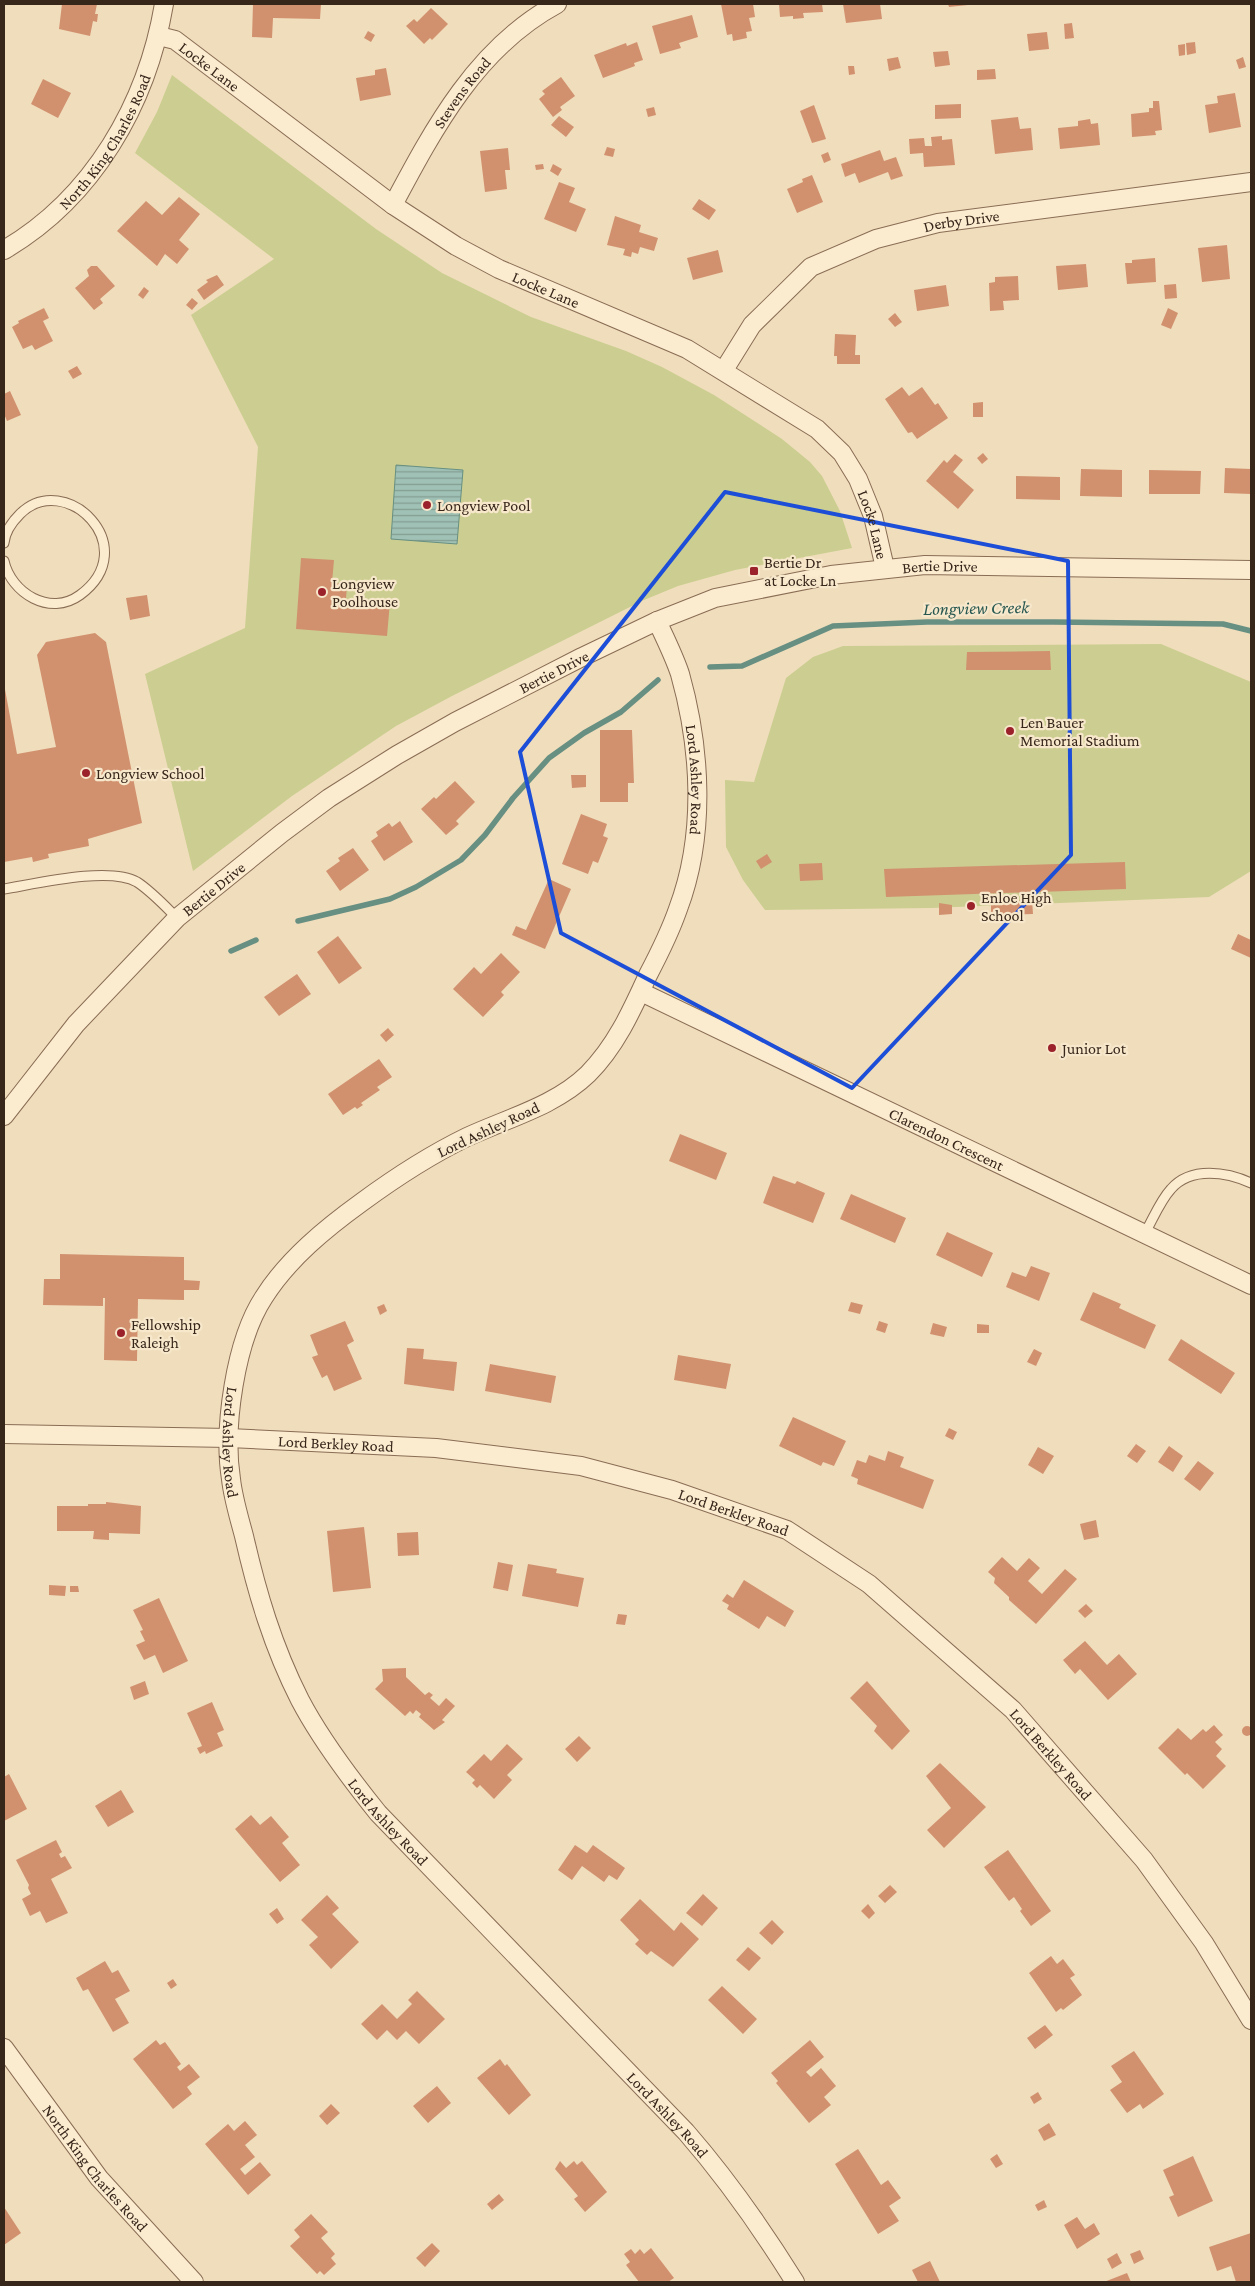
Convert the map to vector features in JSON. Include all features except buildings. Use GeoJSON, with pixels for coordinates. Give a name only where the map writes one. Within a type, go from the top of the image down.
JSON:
{"type":"FeatureCollection","features":[{"type":"Feature","properties":{"kind":"street","name":"North King Charles Road"},"geometry":{"type":"LineString","coordinates":[[4,250],[52,218],[97,168],[118,135],[136,100],[159,36],[164,4]]}},
{"type":"Feature","properties":{"kind":"street","name":"Stevens Road"},"geometry":{"type":"LineString","coordinates":[[394,205],[421,152],[464,85],[490,54],[544,11],[557,4]]}},
{"type":"Feature","properties":{"kind":"street","name":"Locke Lane"},"geometry":{"type":"LineString","coordinates":[[159,36],[175,40],[394,205],[456,246],[499,269],[650,331],[724,370],[817,429],[842,453],[858,479],[873,516],[884,568]]}},
{"type":"Feature","properties":{"kind":"street","name":"Derby Drive"},"geometry":{"type":"LineString","coordinates":[[724,370],[752,325],[811,268],[876,238],[938,223],[1251,182]]}},
{"type":"Feature","properties":{"kind":"street","name":"Bertie Drive"},"geometry":{"type":"LineString","coordinates":[[4,1116],[76,1024],[177,918],[282,832],[397,755],[455,722],[657,621],[724,596],[777,584],[884,568],[925,565],[1251,570]]}},
{"type":"Feature","properties":{"kind":"street","name":"Lord Ashley Road"},"geometry":{"type":"LineString","coordinates":[[657,621],[679,670],[688,709],[694,739],[698,804],[690,865],[679,907],[641,992],[616,1040],[604,1057],[566,1092],[536,1108],[495,1124],[440,1151],[360,1203],[292,1261],[262,1298],[243,1342],[233,1391],[229,1438],[230,1479],[263,1613],[280,1658],[321,1736],[378,1813],[617,2060],[710,2160],[754,2217],[795,2282]]}},
{"type":"Feature","properties":{"kind":"street","name":"Clarendon Crescent"},"geometry":{"type":"LineString","coordinates":[[641,992],[1251,1285]]}},
{"type":"Feature","properties":{"kind":"street","name":"Lord Berkley Road"},"geometry":{"type":"LineString","coordinates":[[4,1434],[229,1438],[436,1448],[581,1466],[672,1490],[786,1530],[869,1584],[1013,1710],[1144,1860],[1204,1943],[1251,2020]]}},
{"type":"Feature","properties":{"kind":"street","name":"North King Charles Road"},"geometry":{"type":"LineString","coordinates":[[4,2048],[99,2178],[194,2282]]}},
{"type":"Feature","properties":{"kind":"lane"},"geometry":{"type":"LineString","coordinates":[[4,543],[4,538],[11,523],[23,511],[38,504],[55,501],[71,504],[86,512],[97,524],[103,540],[105,556],[100,573],[91,587],[77,597],[62,603],[44,602],[28,596],[15,586],[6,571],[4,561]]}},
{"type":"Feature","properties":{"kind":"lane"},"geometry":{"type":"LineString","coordinates":[[4,889],[84,876],[111,876],[136,881],[177,918]]}},
{"type":"Feature","properties":{"kind":"lane"},"geometry":{"type":"LineString","coordinates":[[1145,1233],[1171,1188],[1187,1177],[1212,1172],[1251,1183]]}},
{"type":"Feature","properties":{"kind":"highlighted area"},"geometry":{"type":"Polygon","coordinates":[[[725,492],[1068,561],[1071,855],[852,1088],[561,933],[520,752],[725,492]]]}},
{"type":"Feature","properties":{"kind":"green space"},"geometry":{"type":"Polygon","coordinates":[[[172,75],[376,229],[442,273],[531,317],[626,351],[662,367],[714,395],[782,439],[810,462],[822,476],[840,511],[852,548],[735,570],[678,586],[644,600],[396,726],[292,796],[193,871],[145,674],[245,628],[258,447],[191,315],[274,259],[135,153],[157,112],[172,75]]]}},
{"type":"Feature","properties":{"kind":"green space","name":"Len Bauer Memorial Stadium"},"geometry":{"type":"Polygon","coordinates":[[[1161,644],[1251,682],[1251,871],[1209,897],[931,908],[765,910],[743,880],[726,847],[725,780],[754,782],[786,678],[813,657],[843,646],[1161,644]]]}},
{"type":"Feature","properties":{"kind":"water","name":"Longview Pool"},"geometry":{"type":"Polygon","coordinates":[[[396,465],[463,470],[457,544],[391,539],[396,465]]]}},
{"type":"Feature","properties":{"kind":"waterway","name":"Longview Creek"},"geometry":{"type":"LineString","coordinates":[[710,667],[742,666],[833,626],[927,622],[1223,624],[1251,631]]}},
{"type":"Feature","properties":{"kind":"waterway"},"geometry":{"type":"LineString","coordinates":[[298,921],[390,899],[416,887],[461,860],[485,835],[513,798],[549,758],[584,733],[621,712],[658,680]]}},
{"type":"Feature","properties":{"kind":"waterway"},"geometry":{"type":"LineString","coordinates":[[231,951],[256,940]]}},
{"type":"Feature","properties":{"kind":"place","name":"Longview Pool"},"geometry":{"type":"Point","coordinates":[427,505]}},
{"type":"Feature","properties":{"kind":"place","name":"Bertie Dr at Locke Ln"},"geometry":{"type":"Point","coordinates":[754,571]}},
{"type":"Feature","properties":{"kind":"place","name":"Longview Poolhouse"},"geometry":{"type":"Point","coordinates":[322,592]}},
{"type":"Feature","properties":{"kind":"place","name":"Len Bauer Memorial Stadium"},"geometry":{"type":"Point","coordinates":[1010,731]}},
{"type":"Feature","properties":{"kind":"place","name":"Longview School"},"geometry":{"type":"Point","coordinates":[86,773]}},
{"type":"Feature","properties":{"kind":"place","name":"Enloe High School"},"geometry":{"type":"Point","coordinates":[971,906]}},
{"type":"Feature","properties":{"kind":"place","name":"Junior Lot"},"geometry":{"type":"Point","coordinates":[1052,1048]}},
{"type":"Feature","properties":{"kind":"place","name":"Fellowship Raleigh"},"geometry":{"type":"Point","coordinates":[121,1333]}}]}
